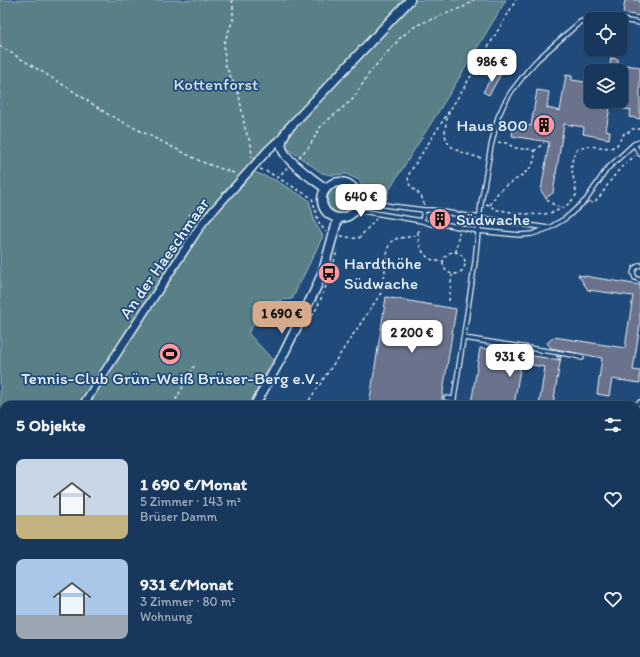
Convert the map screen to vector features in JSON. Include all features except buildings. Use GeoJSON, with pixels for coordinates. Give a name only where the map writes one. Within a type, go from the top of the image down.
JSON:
{"type":"FeatureCollection","features":[{"type":"Feature","properties":{"kind":"street","name":"An der Haeschmaar"},"geometry":{"type":"LineString","coordinates":[[86,401],[203,222],[277,141],[282,139],[287,130],[410,0]]}},
{"type":"Feature","properties":{"kind":"street"},"geometry":{"type":"LineString","coordinates":[[282,139],[282,148],[286,156],[326,189]]}},
{"type":"Feature","properties":{"kind":"street"},"geometry":{"type":"LineString","coordinates":[[340,183],[354,189],[358,199],[354,212],[344,218],[338,218],[327,213],[322,201],[326,189],[340,183]]}},
{"type":"Feature","properties":{"kind":"street"},"geometry":{"type":"LineString","coordinates":[[257,401],[283,355],[316,288],[323,271],[338,218]]}},
{"type":"Feature","properties":{"kind":"lane"},"geometry":{"type":"LineString","coordinates":[[446,398],[454,399],[475,262],[481,203],[491,142],[498,117],[504,104],[519,81],[537,60],[580,22],[584,20]]}},
{"type":"Feature","properties":{"kind":"lane"},"geometry":{"type":"LineString","coordinates":[[628,21],[640,23]]}},
{"type":"Feature","properties":{"kind":"lane"},"geometry":{"type":"LineString","coordinates":[[354,212],[362,211],[390,215],[431,224],[449,225],[478,231],[520,236],[532,234],[549,228],[566,218],[586,200],[607,169],[634,144],[640,142]]}},
{"type":"Feature","properties":{"kind":"lane"},"geometry":{"type":"LineString","coordinates":[[634,144],[640,153]]}},
{"type":"Feature","properties":{"kind":"lane"},"geometry":{"type":"LineString","coordinates":[[358,199],[380,204],[432,210],[549,228]]}},
{"type":"Feature","properties":{"kind":"lane"},"geometry":{"type":"LineString","coordinates":[[379,214],[380,204]]}},
{"type":"Feature","properties":{"kind":"lane"},"geometry":{"type":"LineString","coordinates":[[422,221],[424,210]]}},
{"type":"Feature","properties":{"kind":"lane"},"geometry":{"type":"LineString","coordinates":[[640,265],[635,268],[633,273],[635,278],[640,280]]}},
{"type":"Feature","properties":{"kind":"lane"},"geometry":{"type":"LineString","coordinates":[[464,338],[573,355],[582,358]]}},
{"type":"Feature","properties":{"kind":"path"},"geometry":{"type":"LineString","coordinates":[[232,0],[233,20],[224,43],[225,64],[239,95],[245,129],[251,144],[249,172]]}},
{"type":"Feature","properties":{"kind":"path"},"geometry":{"type":"LineString","coordinates":[[277,178],[309,147],[321,126],[352,99],[370,72],[401,37],[417,25],[466,6],[474,0]]}},
{"type":"Feature","properties":{"kind":"path"},"geometry":{"type":"LineString","coordinates":[[424,210],[423,198],[409,185],[408,176],[516,0]]}},
{"type":"Feature","properties":{"kind":"path"},"geometry":{"type":"LineString","coordinates":[[0,46],[109,115],[202,162],[249,172],[255,169],[260,169],[312,198],[319,223],[323,230],[327,233],[358,238],[379,214]]}},
{"type":"Feature","properties":{"kind":"path"},"geometry":{"type":"LineString","coordinates":[[450,109],[445,132],[446,140],[449,145],[457,151],[488,161]]}},
{"type":"Feature","properties":{"kind":"path"},"geometry":{"type":"LineString","coordinates":[[481,203],[490,205],[498,210],[530,215],[549,213],[563,208],[570,203],[576,195],[572,167],[573,156],[577,149],[585,146],[611,148],[618,145],[625,132],[629,132],[632,129],[640,129]]}},
{"type":"Feature","properties":{"kind":"path"},"geometry":{"type":"LineString","coordinates":[[491,142],[506,143],[515,148],[530,149],[534,151]]}},
{"type":"Feature","properties":{"kind":"path"},"geometry":{"type":"LineString","coordinates":[[534,151],[544,143]]}},
{"type":"Feature","properties":{"kind":"path"},"geometry":{"type":"LineString","coordinates":[[490,205],[498,192],[528,170],[534,160],[534,151]]}},
{"type":"Feature","properties":{"kind":"path"},"geometry":{"type":"LineString","coordinates":[[576,195],[592,203],[596,200],[613,176],[627,162],[640,153]]}},
{"type":"Feature","properties":{"kind":"path"},"geometry":{"type":"LineString","coordinates":[[547,199],[554,205],[563,208]]}},
{"type":"Feature","properties":{"kind":"path"},"geometry":{"type":"LineString","coordinates":[[190,214],[203,222]]}},
{"type":"Feature","properties":{"kind":"path"},"geometry":{"type":"LineString","coordinates":[[422,221],[418,233],[420,246],[425,255],[433,260],[443,261]]}},
{"type":"Feature","properties":{"kind":"path"},"geometry":{"type":"LineString","coordinates":[[456,252],[460,227]]}},
{"type":"Feature","properties":{"kind":"path"},"geometry":{"type":"LineString","coordinates":[[309,401],[380,293],[383,286],[388,247],[390,243],[395,239],[412,236],[418,233]]}},
{"type":"Feature","properties":{"kind":"path"},"geometry":{"type":"LineString","coordinates":[[334,262],[338,249]]}},
{"type":"Feature","properties":{"kind":"path"},"geometry":{"type":"LineString","coordinates":[[456,252],[460,253],[464,257],[466,264],[465,268],[458,274],[448,273],[444,269],[444,257],[448,253],[456,252]]}},
{"type":"Feature","properties":{"kind":"path"},"geometry":{"type":"LineString","coordinates":[[158,260],[157,266],[159,270],[170,272]]}},
{"type":"Feature","properties":{"kind":"path"},"geometry":{"type":"LineString","coordinates":[[449,301],[452,274]]}},
{"type":"Feature","properties":{"kind":"path"},"geometry":{"type":"LineString","coordinates":[[308,322],[325,291],[329,277]]}},
{"type":"Feature","properties":{"kind":"path"},"geometry":{"type":"LineString","coordinates":[[174,401],[194,366]]}},
{"type":"Feature","properties":{"kind":"green space","name":"Kottenforst"},"geometry":{"type":"Polygon","coordinates":[[[0,0],[506,0],[389,190],[387,199],[365,195],[359,180],[346,174],[332,175],[322,173],[277,141],[249,170],[275,180],[309,200],[315,223],[323,236],[292,299],[269,302],[248,333],[273,360],[251,401],[0,401],[0,0]]]}},
{"type":"Feature","properties":{"kind":"green space"},"geometry":{"type":"Polygon","coordinates":[[[340,187],[349,191],[353,200],[349,209],[340,213],[331,209],[327,200],[331,191],[340,187]]]}},
{"type":"Feature","properties":{"kind":"place","name":"Haus 800"},"geometry":{"type":"Point","coordinates":[544,125]}},
{"type":"Feature","properties":{"kind":"place","name":"Südwache"},"geometry":{"type":"Point","coordinates":[440,219]}},
{"type":"Feature","properties":{"kind":"place","name":"Hardthöhe Südwache"},"geometry":{"type":"Point","coordinates":[329,273]}},
{"type":"Feature","properties":{"kind":"place","name":"Tennis-Club Grün-Weiß Brüser-Berg e.V."},"geometry":{"type":"Point","coordinates":[170,354]}}]}
